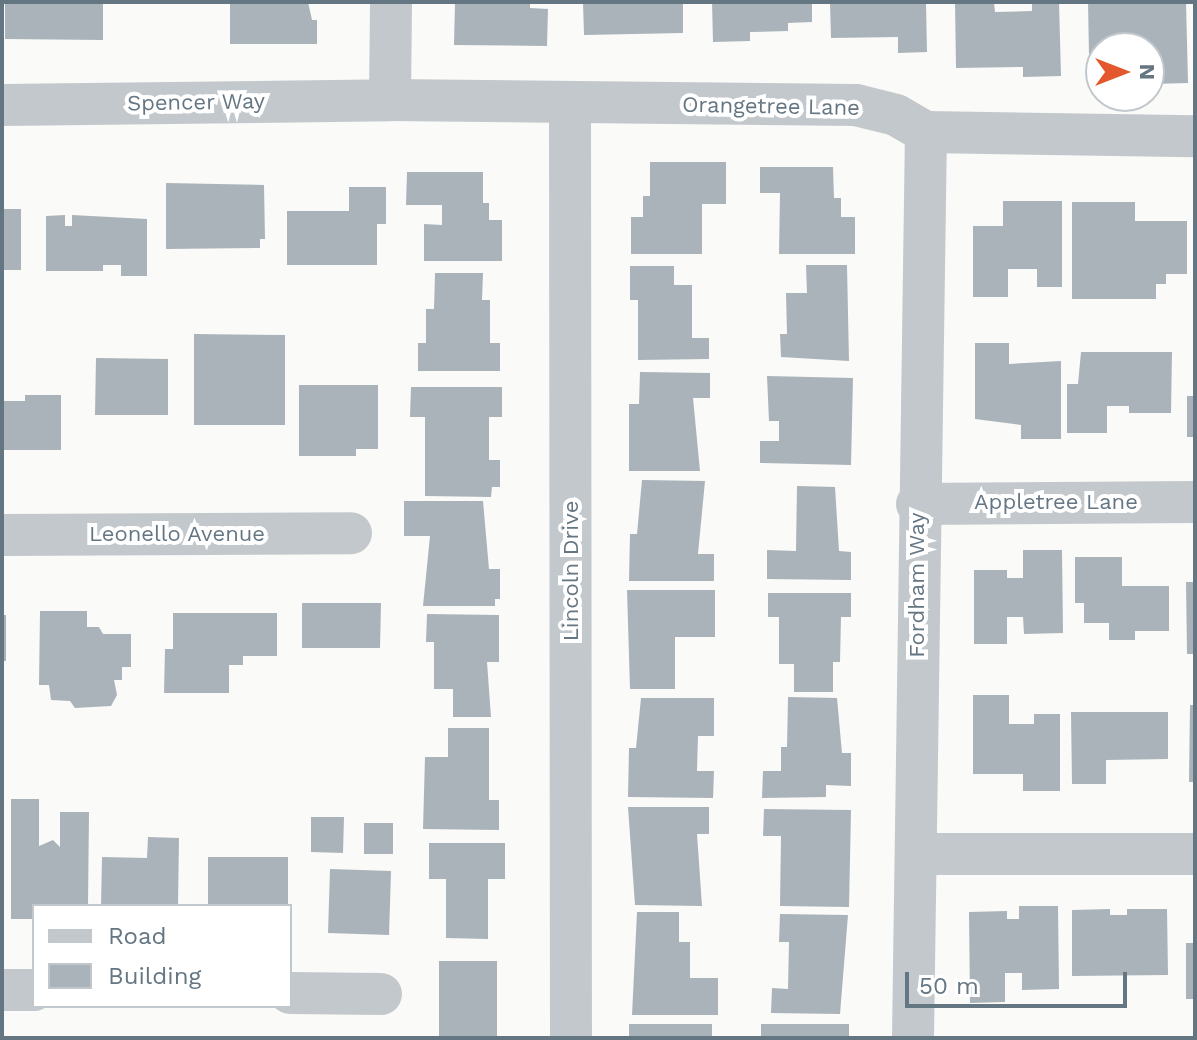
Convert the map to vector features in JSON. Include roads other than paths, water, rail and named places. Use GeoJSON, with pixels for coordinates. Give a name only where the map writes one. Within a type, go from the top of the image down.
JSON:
{"type":"FeatureCollection","features":[{"type":"Feature","properties":{"kind":"street"},"geometry":{"type":"LineString","coordinates":[[390,100],[391,2]]}},
{"type":"Feature","properties":{"kind":"street","name":"Orangetree Lane"},"geometry":{"type":"LineString","coordinates":[[390,100],[856,105],[896,115],[926,132],[1195,136]]}},
{"type":"Feature","properties":{"kind":"street","name":"Spencer Way"},"geometry":{"type":"LineString","coordinates":[[2,105],[390,100]]}},
{"type":"Feature","properties":{"kind":"street","name":"Lincoln Drive"},"geometry":{"type":"LineString","coordinates":[[570,104],[571,1038]]}},
{"type":"Feature","properties":{"kind":"street","name":"Fordham Way"},"geometry":{"type":"LineString","coordinates":[[913,1038],[918,854],[917,504],[926,132]]}},
{"type":"Feature","properties":{"kind":"street","name":"Appletree Lane"},"geometry":{"type":"LineString","coordinates":[[917,504],[1195,502]]}},
{"type":"Feature","properties":{"kind":"street","name":"Leonello Avenue"},"geometry":{"type":"LineString","coordinates":[[2,535],[351,533]]}},
{"type":"Feature","properties":{"kind":"street"},"geometry":{"type":"LineString","coordinates":[[918,854],[1195,854]]}},
{"type":"Feature","properties":{"kind":"street"},"geometry":{"type":"LineString","coordinates":[[2,990],[32,990]]}},
{"type":"Feature","properties":{"kind":"street"},"geometry":{"type":"LineString","coordinates":[[292,993],[381,994]]}}]}
